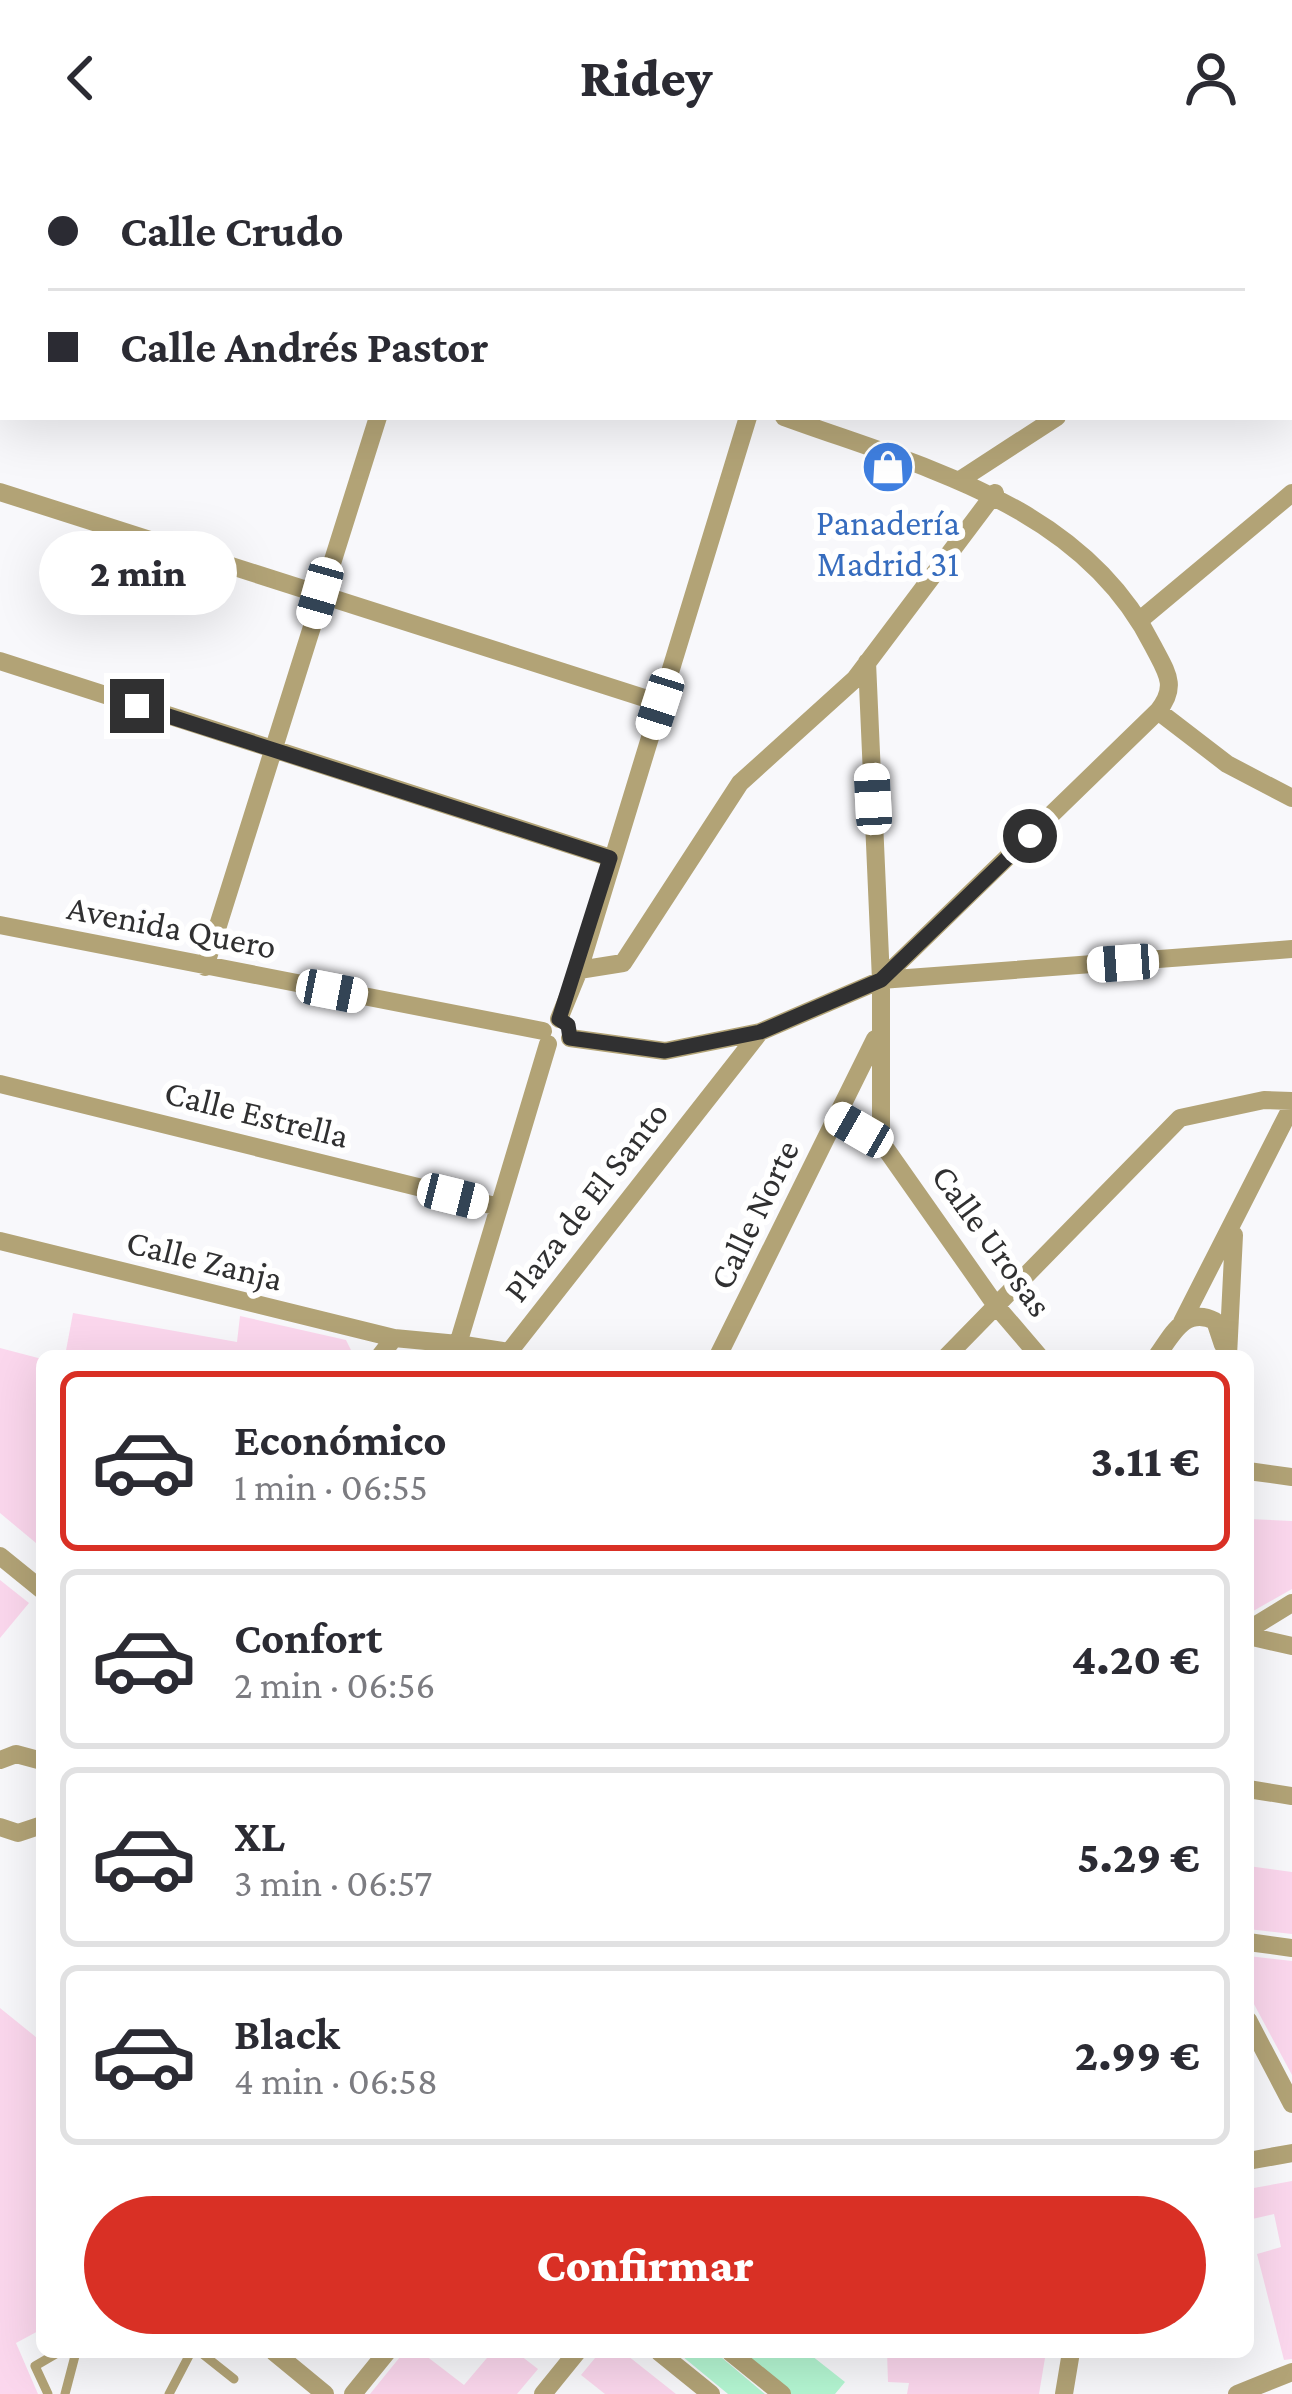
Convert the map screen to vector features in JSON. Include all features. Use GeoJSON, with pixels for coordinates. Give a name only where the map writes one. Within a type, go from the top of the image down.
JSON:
{"type":"FeatureCollection","features":[{"type":"Feature","properties":{"kind":"street"},"geometry":{"type":"LineString","coordinates":[[205,967],[378,420]]}},
{"type":"Feature","properties":{"kind":"street"},"geometry":{"type":"LineString","coordinates":[[458,1344],[550,1031],[579,970],[747,420]]}},
{"type":"Feature","properties":{"kind":"street"},"geometry":{"type":"LineString","coordinates":[[960,480],[1052,420]]}},
{"type":"Feature","properties":{"kind":"street"},"geometry":{"type":"LineString","coordinates":[[819,423],[995,493],[1058,532],[1140,620],[1172,683],[1171,695],[1158,711],[881,980]]}},
{"type":"Feature","properties":{"kind":"street"},"geometry":{"type":"LineString","coordinates":[[0,493],[660,704]]}},
{"type":"Feature","properties":{"kind":"street"},"geometry":{"type":"LineString","coordinates":[[579,970],[623,963],[740,783],[867,662],[995,493]]}},
{"type":"Feature","properties":{"kind":"street"},"geometry":{"type":"LineString","coordinates":[[1140,620],[1292,493]]}},
{"type":"Feature","properties":{"kind":"street"},"geometry":{"type":"LineString","coordinates":[[0,661],[610,858]]}},
{"type":"Feature","properties":{"kind":"street"},"geometry":{"type":"LineString","coordinates":[[867,662],[881,980],[877,1035],[880,1142]]}},
{"type":"Feature","properties":{"kind":"street"},"geometry":{"type":"LineString","coordinates":[[1158,711],[1228,764],[1292,798]]}},
{"type":"Feature","properties":{"kind":"street","name":"Avenida Quero"},"geometry":{"type":"LineString","coordinates":[[0,926],[550,1031]]}},
{"type":"Feature","properties":{"kind":"street"},"geometry":{"type":"LineString","coordinates":[[760,1032],[881,980],[1292,950]]}},
{"type":"Feature","properties":{"kind":"street","name":"Plaza de El Santo"},"geometry":{"type":"LineString","coordinates":[[550,1031],[560,1046],[570,1038],[665,1051],[760,1032]]}},
{"type":"Feature","properties":{"kind":"street","name":"Plaza de El Santo"},"geometry":{"type":"LineString","coordinates":[[511,1350],[760,1032]]}},
{"type":"Feature","properties":{"kind":"street","name":"Calle Norte"},"geometry":{"type":"LineString","coordinates":[[721,1350],[877,1035]]}},
{"type":"Feature","properties":{"kind":"street","name":"Calle Estrella"},"geometry":{"type":"LineString","coordinates":[[0,1084],[499,1207]]}},
{"type":"Feature","properties":{"kind":"street"},"geometry":{"type":"LineString","coordinates":[[952,1350],[1180,1118],[1264,1100],[1292,1103],[1182,1322],[1161,1350]]}},
{"type":"Feature","properties":{"kind":"street"},"geometry":{"type":"LineString","coordinates":[[837,1117],[880,1142]]}},
{"type":"Feature","properties":{"kind":"street"},"geometry":{"type":"LineString","coordinates":[[1227,1350],[1235,1230],[1292,1139]]}},
{"type":"Feature","properties":{"kind":"street","name":"Calle Urosas"},"geometry":{"type":"LineString","coordinates":[[880,1142],[997,1307],[1034,1350]]}},
{"type":"Feature","properties":{"kind":"street","name":"Calle Zanja"},"geometry":{"type":"LineString","coordinates":[[0,1241],[394,1338],[458,1344]]}},
{"type":"Feature","properties":{"kind":"street"},"geometry":{"type":"LineString","coordinates":[[1182,1322],[1196,1316],[1214,1321],[1225,1350]]}},
{"type":"Feature","properties":{"kind":"street"},"geometry":{"type":"LineString","coordinates":[[385,1350],[394,1338]]}},
{"type":"Feature","properties":{"kind":"street","name":"Plaza de El Santo"},"geometry":{"type":"LineString","coordinates":[[458,1344],[488,1350]]}},
{"type":"Feature","properties":{"kind":"street"},"geometry":{"type":"LineString","coordinates":[[1254,1472],[1292,1477]]}},
{"type":"Feature","properties":{"kind":"street"},"geometry":{"type":"LineString","coordinates":[[0,1556],[36,1585]]}},
{"type":"Feature","properties":{"kind":"street"},"geometry":{"type":"LineString","coordinates":[[1254,1629],[1292,1603]]}},
{"type":"Feature","properties":{"kind":"street"},"geometry":{"type":"LineString","coordinates":[[1254,1635],[1292,1646]]}},
{"type":"Feature","properties":{"kind":"street"},"geometry":{"type":"LineString","coordinates":[[5,1754],[36,1760]]}},
{"type":"Feature","properties":{"kind":"street"},"geometry":{"type":"LineString","coordinates":[[1254,1790],[1292,1796]]}},
{"type":"Feature","properties":{"kind":"street"},"geometry":{"type":"LineString","coordinates":[[0,1827],[36,1832]]}},
{"type":"Feature","properties":{"kind":"street"},"geometry":{"type":"LineString","coordinates":[[1254,1943],[1292,1948]]}},
{"type":"Feature","properties":{"kind":"street"},"geometry":{"type":"LineString","coordinates":[[1254,2031],[1292,2104]]}},
{"type":"Feature","properties":{"kind":"street"},"geometry":{"type":"LineString","coordinates":[[1254,2160],[1292,2153]]}},
{"type":"Feature","properties":{"kind":"street"},"geometry":{"type":"LineString","coordinates":[[281,2358],[326,2394]]}},
{"type":"Feature","properties":{"kind":"street"},"geometry":{"type":"LineString","coordinates":[[353,2394],[382,2358]]}},
{"type":"Feature","properties":{"kind":"street"},"geometry":{"type":"LineString","coordinates":[[543,2394],[572,2358]]}},
{"type":"Feature","properties":{"kind":"street"},"geometry":{"type":"LineString","coordinates":[[666,2358],[711,2394]]}},
{"type":"Feature","properties":{"kind":"street"},"geometry":{"type":"LineString","coordinates":[[737,2358],[782,2394]]}},
{"type":"Feature","properties":{"kind":"street"},"geometry":{"type":"LineString","coordinates":[[1064,2394],[1070,2358]]}},
{"type":"Feature","properties":{"kind":"street"},"geometry":{"type":"LineString","coordinates":[[1237,2394],[1292,2372]]}},
{"type":"Feature","properties":{"kind":"lane"},"geometry":{"type":"LineString","coordinates":[[49,2358],[35,2366],[49,2394]]}},
{"type":"Feature","properties":{"kind":"lane"},"geometry":{"type":"LineString","coordinates":[[65,2394],[74,2358]]}},
{"type":"Feature","properties":{"kind":"lane"},"geometry":{"type":"LineString","coordinates":[[169,2394],[188,2358]]}},
{"type":"Feature","properties":{"kind":"lane"},"geometry":{"type":"LineString","coordinates":[[207,2358],[233,2379]]}},
{"type":"Feature","properties":{"kind":"green space"},"geometry":{"type":"Polygon","coordinates":[[[684,2358],[722,2358],[765,2394],[728,2394],[684,2358]]]}},
{"type":"Feature","properties":{"kind":"green space"},"geometry":{"type":"Polygon","coordinates":[[[737,2358],[815,2358],[845,2382],[835,2394],[782,2394],[737,2358]]]}},
{"type":"Feature","properties":{"kind":"building"},"geometry":{"type":"Polygon","coordinates":[[[73,1313],[237,1342],[240,1316],[346,1340],[351,1350],[66,1350],[73,1313]]]}},
{"type":"Feature","properties":{"kind":"building"},"geometry":{"type":"Polygon","coordinates":[[[0,1348],[36,1357],[36,1543],[0,1513],[0,1348]]]}},
{"type":"Feature","properties":{"kind":"building"},"geometry":{"type":"Polygon","coordinates":[[[1254,1519],[1292,1521],[1292,1589],[1254,1611],[1254,1519]]]}},
{"type":"Feature","properties":{"kind":"building"},"geometry":{"type":"Polygon","coordinates":[[[0,1580],[29,1603],[0,1638],[0,1580]]]}},
{"type":"Feature","properties":{"kind":"building"},"geometry":{"type":"Polygon","coordinates":[[[1254,1867],[1292,1872],[1292,1934],[1254,1930],[1254,1867]]]}},
{"type":"Feature","properties":{"kind":"building"},"geometry":{"type":"Polygon","coordinates":[[[1254,1957],[1292,1961],[1292,2075],[1254,2004],[1254,1957]]]}},
{"type":"Feature","properties":{"kind":"building"},"geometry":{"type":"Polygon","coordinates":[[[0,2008],[36,2037],[36,2332],[16,2343],[38,2394],[0,2394],[0,2008]]]}},
{"type":"Feature","properties":{"kind":"building"},"geometry":{"type":"Polygon","coordinates":[[[1292,2181],[1292,2359],[1284,2360],[1257,2254],[1281,2247],[1274,2214],[1254,2219],[1254,2188],[1292,2181]]]}},
{"type":"Feature","properties":{"kind":"building"},"geometry":{"type":"Polygon","coordinates":[[[399,2358],[429,2358],[464,2385],[487,2358],[524,2358],[538,2369],[517,2394],[370,2394],[399,2358]]]}},
{"type":"Feature","properties":{"kind":"building"},"geometry":{"type":"Polygon","coordinates":[[[595,2358],[631,2358],[676,2394],[605,2394],[581,2375],[595,2358]]]}},
{"type":"Feature","properties":{"kind":"building"},"geometry":{"type":"Polygon","coordinates":[[[887,2358],[1045,2358],[1039,2394],[907,2394],[909,2383],[888,2382],[887,2358]]]}},
{"type":"Feature","properties":{"kind":"place","name":"Panadería Madrid 31"},"geometry":{"type":"Point","coordinates":[888,467]}},
{"type":"Feature","properties":{"kind":"route"},"geometry":{"type":"LineString","coordinates":[[137,706],[610,858],[579,970],[559,1019],[568,1025],[570,1038],[665,1051],[760,1032],[881,980],[1030,836]]}}]}
